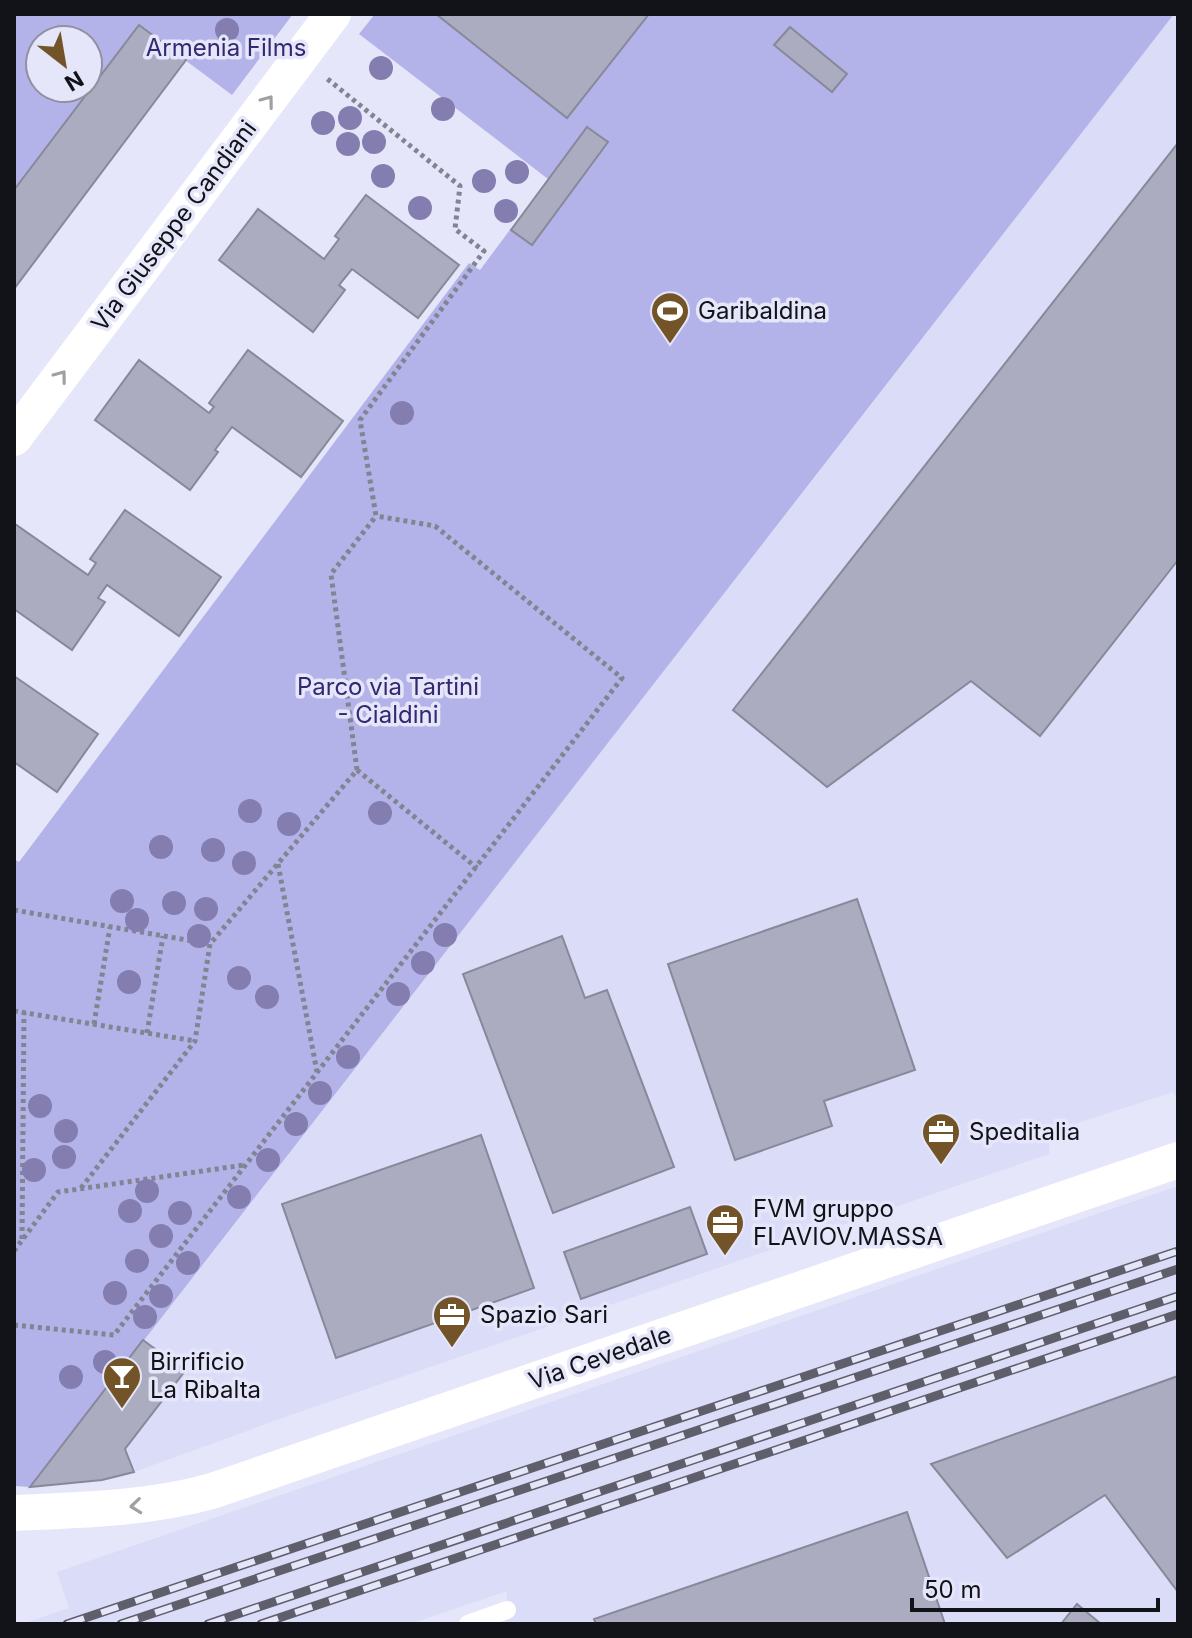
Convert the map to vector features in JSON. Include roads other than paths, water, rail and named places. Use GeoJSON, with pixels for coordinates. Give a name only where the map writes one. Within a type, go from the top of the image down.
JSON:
{"type":"FeatureCollection","features":[{"type":"Feature","properties":{"kind":"street","name":"Via Giuseppe Candiani"},"geometry":{"type":"LineString","coordinates":[[14,438],[333,14]]}},
{"type":"Feature","properties":{"kind":"street","name":"Via Cevedale"},"geometry":{"type":"LineString","coordinates":[[14,1513],[150,1505],[212,1491],[1178,1160]]}},
{"type":"Feature","properties":{"kind":"lane"},"geometry":{"type":"LineString","coordinates":[[468,1624],[507,1610]]}},
{"type":"Feature","properties":{"kind":"railway"},"geometry":{"type":"LineString","coordinates":[[67,1624],[1178,1251]]}},
{"type":"Feature","properties":{"kind":"railway"},"geometry":{"type":"LineString","coordinates":[[121,1624],[1178,1269]]}},
{"type":"Feature","properties":{"kind":"railway"},"geometry":{"type":"LineString","coordinates":[[208,1624],[1178,1296]]}},
{"type":"Feature","properties":{"kind":"railway"},"geometry":{"type":"LineString","coordinates":[[261,1624],[1178,1314]]}},
{"type":"Feature","properties":{"kind":"place","name":"Garibaldina"},"geometry":{"type":"Point","coordinates":[670,345]}},
{"type":"Feature","properties":{"kind":"place","name":"Speditalia"},"geometry":{"type":"Point","coordinates":[941,1166]}},
{"type":"Feature","properties":{"kind":"place","name":"FVM gruppo FLAVIOV.MASSA"},"geometry":{"type":"Point","coordinates":[725,1257]}},
{"type":"Feature","properties":{"kind":"place","name":"Spazio Sari"},"geometry":{"type":"Point","coordinates":[452,1349]}},
{"type":"Feature","properties":{"kind":"place","name":"Birrificio La Ribalta"},"geometry":{"type":"Point","coordinates":[122,1410]}},
{"type":"Feature","properties":{"kind":"park label","name":"Armenia Films"},"geometry":{"type":"Point","coordinates":[226,48]}},
{"type":"Feature","properties":{"kind":"park label","name":"Parco via Tartini - Cialdini"},"geometry":{"type":"Point","coordinates":[388,701]}}]}
